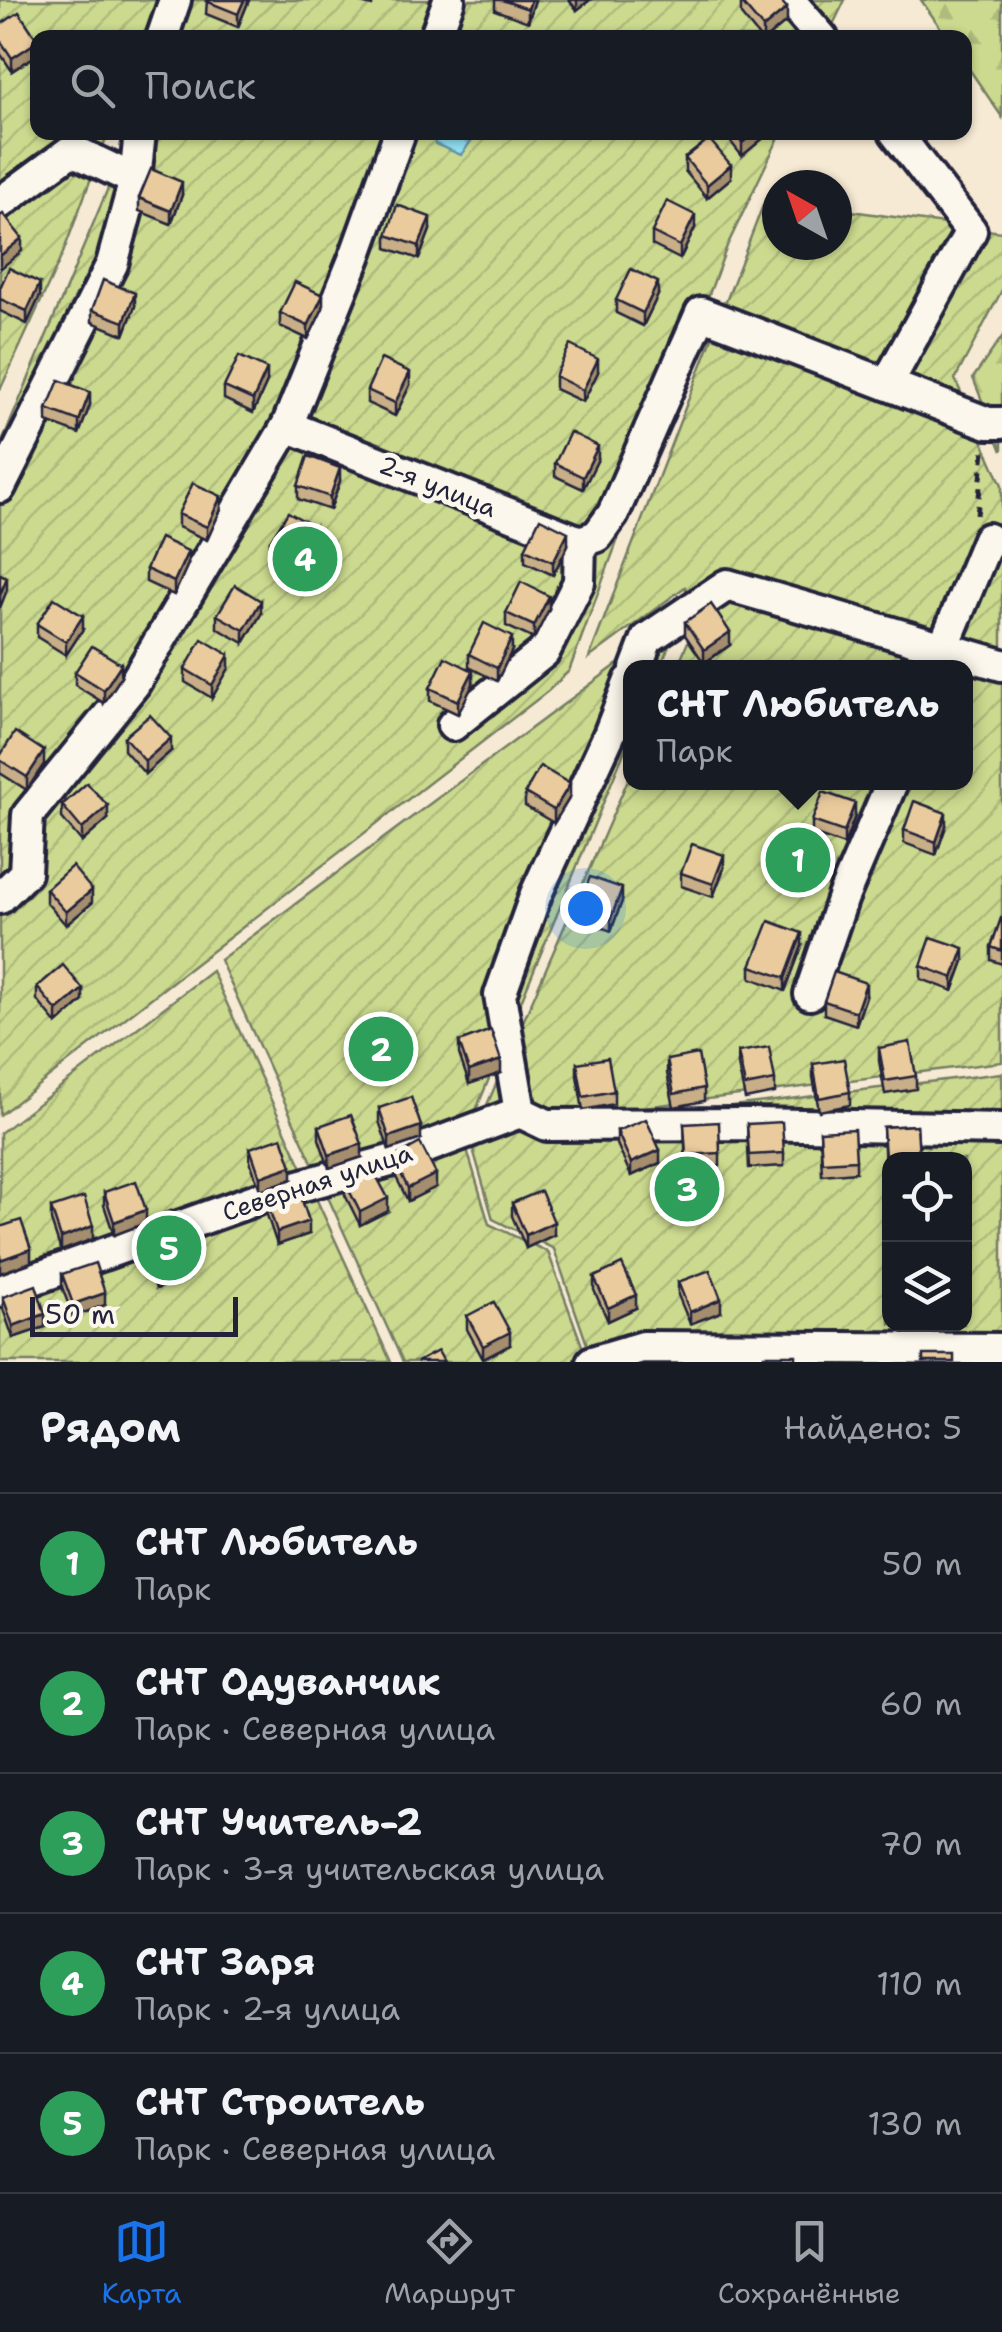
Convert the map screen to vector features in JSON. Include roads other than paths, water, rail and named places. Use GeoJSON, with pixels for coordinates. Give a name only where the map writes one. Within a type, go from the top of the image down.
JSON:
{"type":"FeatureCollection","features":[{"type":"Feature","properties":{"kind":"street"},"geometry":{"type":"LineString","coordinates":[[165,30],[175,0]]}},
{"type":"Feature","properties":{"kind":"street"},"geometry":{"type":"LineString","coordinates":[[438,30],[449,0]]}},
{"type":"Feature","properties":{"kind":"street"},"geometry":{"type":"LineString","coordinates":[[788,0],[815,30]]}},
{"type":"Feature","properties":{"kind":"street"},"geometry":{"type":"LineString","coordinates":[[0,487],[112,264],[135,180],[139,140]]}},
{"type":"Feature","properties":{"kind":"street"},"geometry":{"type":"LineString","coordinates":[[0,898],[25,873],[28,815],[134,684],[287,426],[397,140]]}},
{"type":"Feature","properties":{"kind":"street"},"geometry":{"type":"LineString","coordinates":[[887,384],[971,231],[901,140]]}},
{"type":"Feature","properties":{"kind":"street"},"geometry":{"type":"LineString","coordinates":[[0,203],[72,150],[135,180]]}},
{"type":"Feature","properties":{"kind":"street"},"geometry":{"type":"LineString","coordinates":[[453,724],[544,652],[579,582],[580,542],[597,536],[613,514],[701,313],[995,423]]}},
{"type":"Feature","properties":{"kind":"street","name":"2-я улица"},"geometry":{"type":"LineString","coordinates":[[287,426],[580,542]]}},
{"type":"Feature","properties":{"kind":"street"},"geometry":{"type":"LineString","coordinates":[[639,660],[648,640],[727,586],[939,658],[988,540]]}},
{"type":"Feature","properties":{"kind":"street"},"geometry":{"type":"LineString","coordinates":[[973,662],[1002,665]]}},
{"type":"Feature","properties":{"kind":"street"},"geometry":{"type":"LineString","coordinates":[[623,700],[536,894],[500,995],[520,1112],[547,1125],[1002,1129]]}},
{"type":"Feature","properties":{"kind":"street"},"geometry":{"type":"LineString","coordinates":[[810,994],[844,897],[889,790]]}},
{"type":"Feature","properties":{"kind":"street","name":"Северная улица"},"geometry":{"type":"LineString","coordinates":[[0,1291],[274,1193],[390,1161],[520,1112]]}},
{"type":"Feature","properties":{"kind":"street"},"geometry":{"type":"LineString","coordinates":[[592,1362],[642,1347],[1002,1350]]}},
{"type":"Feature","properties":{"kind":"water"},"geometry":{"type":"Polygon","coordinates":[[[435,140],[472,140],[461,155],[435,144],[435,140]]]}},
{"type":"Feature","properties":{"kind":"place","name":"СНТ Заря"},"geometry":{"type":"Point","coordinates":[305,559]}},
{"type":"Feature","properties":{"kind":"place","name":"СНТ Любитель"},"geometry":{"type":"Point","coordinates":[798,860]}},
{"type":"Feature","properties":{"kind":"place","name":"СНТ Одуванчик"},"geometry":{"type":"Point","coordinates":[381,1049]}},
{"type":"Feature","properties":{"kind":"place","name":"СНТ Учитель-2"},"geometry":{"type":"Point","coordinates":[687,1189]}},
{"type":"Feature","properties":{"kind":"place","name":"СНТ Строитель"},"geometry":{"type":"Point","coordinates":[169,1248]}}]}
